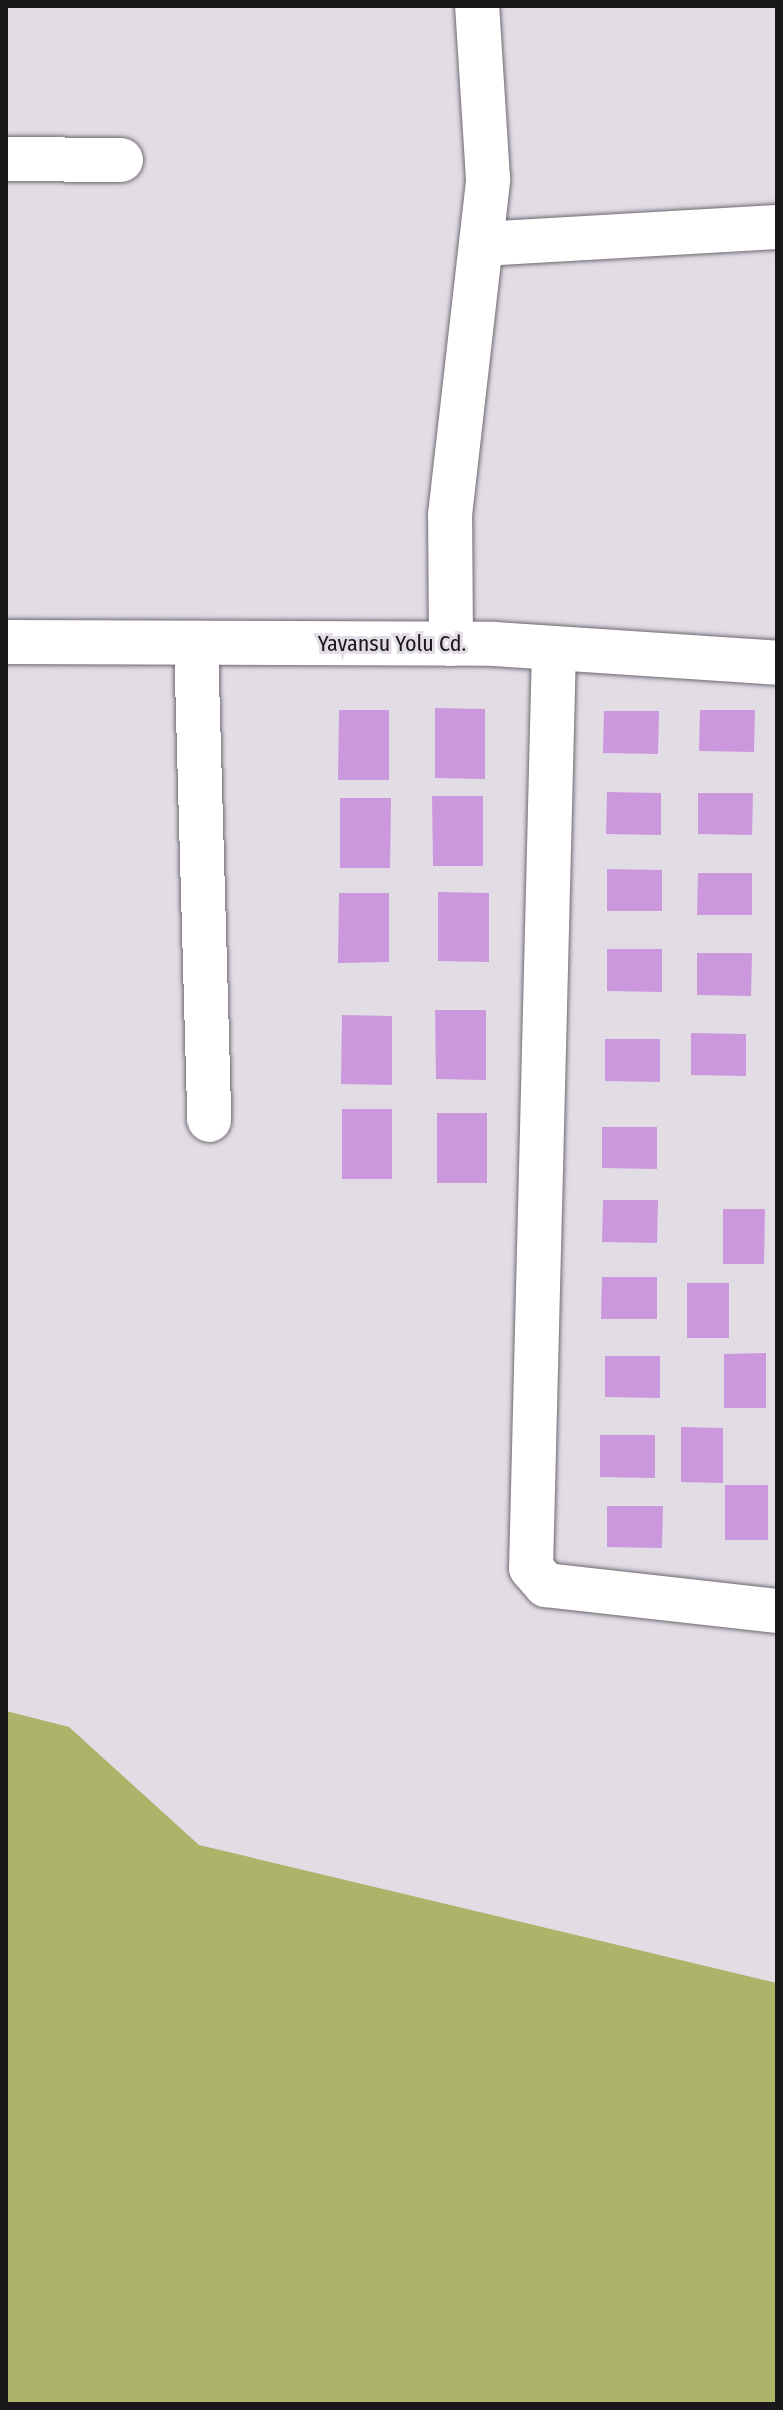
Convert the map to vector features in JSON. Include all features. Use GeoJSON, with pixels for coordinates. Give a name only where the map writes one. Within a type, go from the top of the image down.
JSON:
{"type":"FeatureCollection","features":[{"type":"Feature","properties":{"kind":"street"},"geometry":{"type":"LineString","coordinates":[[451,644],[450,515],[488,179],[477,6]]}},
{"type":"Feature","properties":{"kind":"street"},"geometry":{"type":"LineString","coordinates":[[6,159],[121,160]]}},
{"type":"Feature","properties":{"kind":"street"},"geometry":{"type":"LineString","coordinates":[[482,244],[777,227]]}},
{"type":"Feature","properties":{"kind":"street","name":"Yavansu Yolu Cd."},"geometry":{"type":"LineString","coordinates":[[6,642],[451,644],[777,663]]}},
{"type":"Feature","properties":{"kind":"street"},"geometry":{"type":"LineString","coordinates":[[196,643],[209,1120]]}},
{"type":"Feature","properties":{"kind":"street"},"geometry":{"type":"LineString","coordinates":[[554,648],[531,1568],[546,1585],[777,1611]]}},
{"type":"Feature","properties":{"kind":"green space"},"geometry":{"type":"Polygon","coordinates":[[[6,1711],[69,1727],[199,1845],[777,1983],[777,2404],[6,2404],[6,1711]]]}},
{"type":"Feature","properties":{"kind":"building"},"geometry":{"type":"Polygon","coordinates":[[[435,708],[485,709],[485,779],[435,778],[435,708]]]}},
{"type":"Feature","properties":{"kind":"building"},"geometry":{"type":"Polygon","coordinates":[[[339,710],[389,710],[389,780],[338,780],[339,710]]]}},
{"type":"Feature","properties":{"kind":"building"},"geometry":{"type":"Polygon","coordinates":[[[700,710],[755,710],[754,752],[699,751],[700,710]]]}},
{"type":"Feature","properties":{"kind":"building"},"geometry":{"type":"Polygon","coordinates":[[[604,711],[659,711],[658,754],[603,753],[604,711]]]}},
{"type":"Feature","properties":{"kind":"building"},"geometry":{"type":"Polygon","coordinates":[[[607,792],[661,793],[661,835],[606,834],[607,792]]]}},
{"type":"Feature","properties":{"kind":"building"},"geometry":{"type":"Polygon","coordinates":[[[698,793],[753,793],[752,835],[698,834],[698,793]]]}},
{"type":"Feature","properties":{"kind":"building"},"geometry":{"type":"Polygon","coordinates":[[[432,796],[483,796],[483,866],[433,866],[432,796]]]}},
{"type":"Feature","properties":{"kind":"building"},"geometry":{"type":"Polygon","coordinates":[[[340,798],[391,798],[390,868],[340,868],[340,798]]]}},
{"type":"Feature","properties":{"kind":"building"},"geometry":{"type":"Polygon","coordinates":[[[607,869],[662,870],[662,911],[607,911],[607,869]]]}},
{"type":"Feature","properties":{"kind":"building"},"geometry":{"type":"Polygon","coordinates":[[[698,873],[752,873],[752,915],[697,915],[698,873]]]}},
{"type":"Feature","properties":{"kind":"building"},"geometry":{"type":"Polygon","coordinates":[[[438,892],[489,893],[489,962],[438,961],[438,892]]]}},
{"type":"Feature","properties":{"kind":"building"},"geometry":{"type":"Polygon","coordinates":[[[339,893],[389,893],[389,962],[338,963],[339,893]]]}},
{"type":"Feature","properties":{"kind":"building"},"geometry":{"type":"Polygon","coordinates":[[[607,949],[662,949],[662,992],[607,991],[607,949]]]}},
{"type":"Feature","properties":{"kind":"building"},"geometry":{"type":"Polygon","coordinates":[[[697,953],[752,953],[751,996],[697,995],[697,953]]]}},
{"type":"Feature","properties":{"kind":"building"},"geometry":{"type":"Polygon","coordinates":[[[435,1010],[486,1010],[486,1080],[436,1079],[435,1010]]]}},
{"type":"Feature","properties":{"kind":"building"},"geometry":{"type":"Polygon","coordinates":[[[342,1015],[392,1016],[392,1085],[341,1084],[342,1015]]]}},
{"type":"Feature","properties":{"kind":"building"},"geometry":{"type":"Polygon","coordinates":[[[691,1033],[746,1034],[746,1076],[691,1075],[691,1033]]]}},
{"type":"Feature","properties":{"kind":"building"},"geometry":{"type":"Polygon","coordinates":[[[605,1039],[660,1039],[660,1082],[605,1081],[605,1039]]]}},
{"type":"Feature","properties":{"kind":"building"},"geometry":{"type":"Polygon","coordinates":[[[342,1109],[392,1109],[392,1179],[342,1179],[342,1109]]]}},
{"type":"Feature","properties":{"kind":"building"},"geometry":{"type":"Polygon","coordinates":[[[437,1113],[487,1113],[487,1183],[437,1183],[437,1113]]]}},
{"type":"Feature","properties":{"kind":"building"},"geometry":{"type":"Polygon","coordinates":[[[602,1127],[657,1127],[657,1169],[602,1168],[602,1127]]]}},
{"type":"Feature","properties":{"kind":"building"},"geometry":{"type":"Polygon","coordinates":[[[603,1200],[658,1200],[657,1243],[602,1242],[603,1200]]]}},
{"type":"Feature","properties":{"kind":"building"},"geometry":{"type":"Polygon","coordinates":[[[723,1209],[765,1209],[764,1264],[723,1264],[723,1209]]]}},
{"type":"Feature","properties":{"kind":"building"},"geometry":{"type":"Polygon","coordinates":[[[602,1277],[657,1277],[657,1319],[601,1319],[602,1277]]]}},
{"type":"Feature","properties":{"kind":"building"},"geometry":{"type":"Polygon","coordinates":[[[687,1283],[729,1283],[729,1338],[687,1338],[687,1283]]]}},
{"type":"Feature","properties":{"kind":"building"},"geometry":{"type":"Polygon","coordinates":[[[766,1353],[766,1408],[724,1408],[724,1354],[766,1353]]]}},
{"type":"Feature","properties":{"kind":"building"},"geometry":{"type":"Polygon","coordinates":[[[605,1356],[660,1356],[660,1398],[605,1397],[605,1356]]]}},
{"type":"Feature","properties":{"kind":"building"},"geometry":{"type":"Polygon","coordinates":[[[681,1427],[723,1428],[723,1483],[681,1482],[681,1427]]]}},
{"type":"Feature","properties":{"kind":"building"},"geometry":{"type":"Polygon","coordinates":[[[600,1435],[655,1435],[655,1478],[600,1477],[600,1435]]]}},
{"type":"Feature","properties":{"kind":"building"},"geometry":{"type":"Polygon","coordinates":[[[725,1485],[768,1485],[768,1540],[725,1540],[725,1485]]]}},
{"type":"Feature","properties":{"kind":"building"},"geometry":{"type":"Polygon","coordinates":[[[607,1506],[663,1506],[662,1548],[607,1547],[607,1506]]]}}]}
